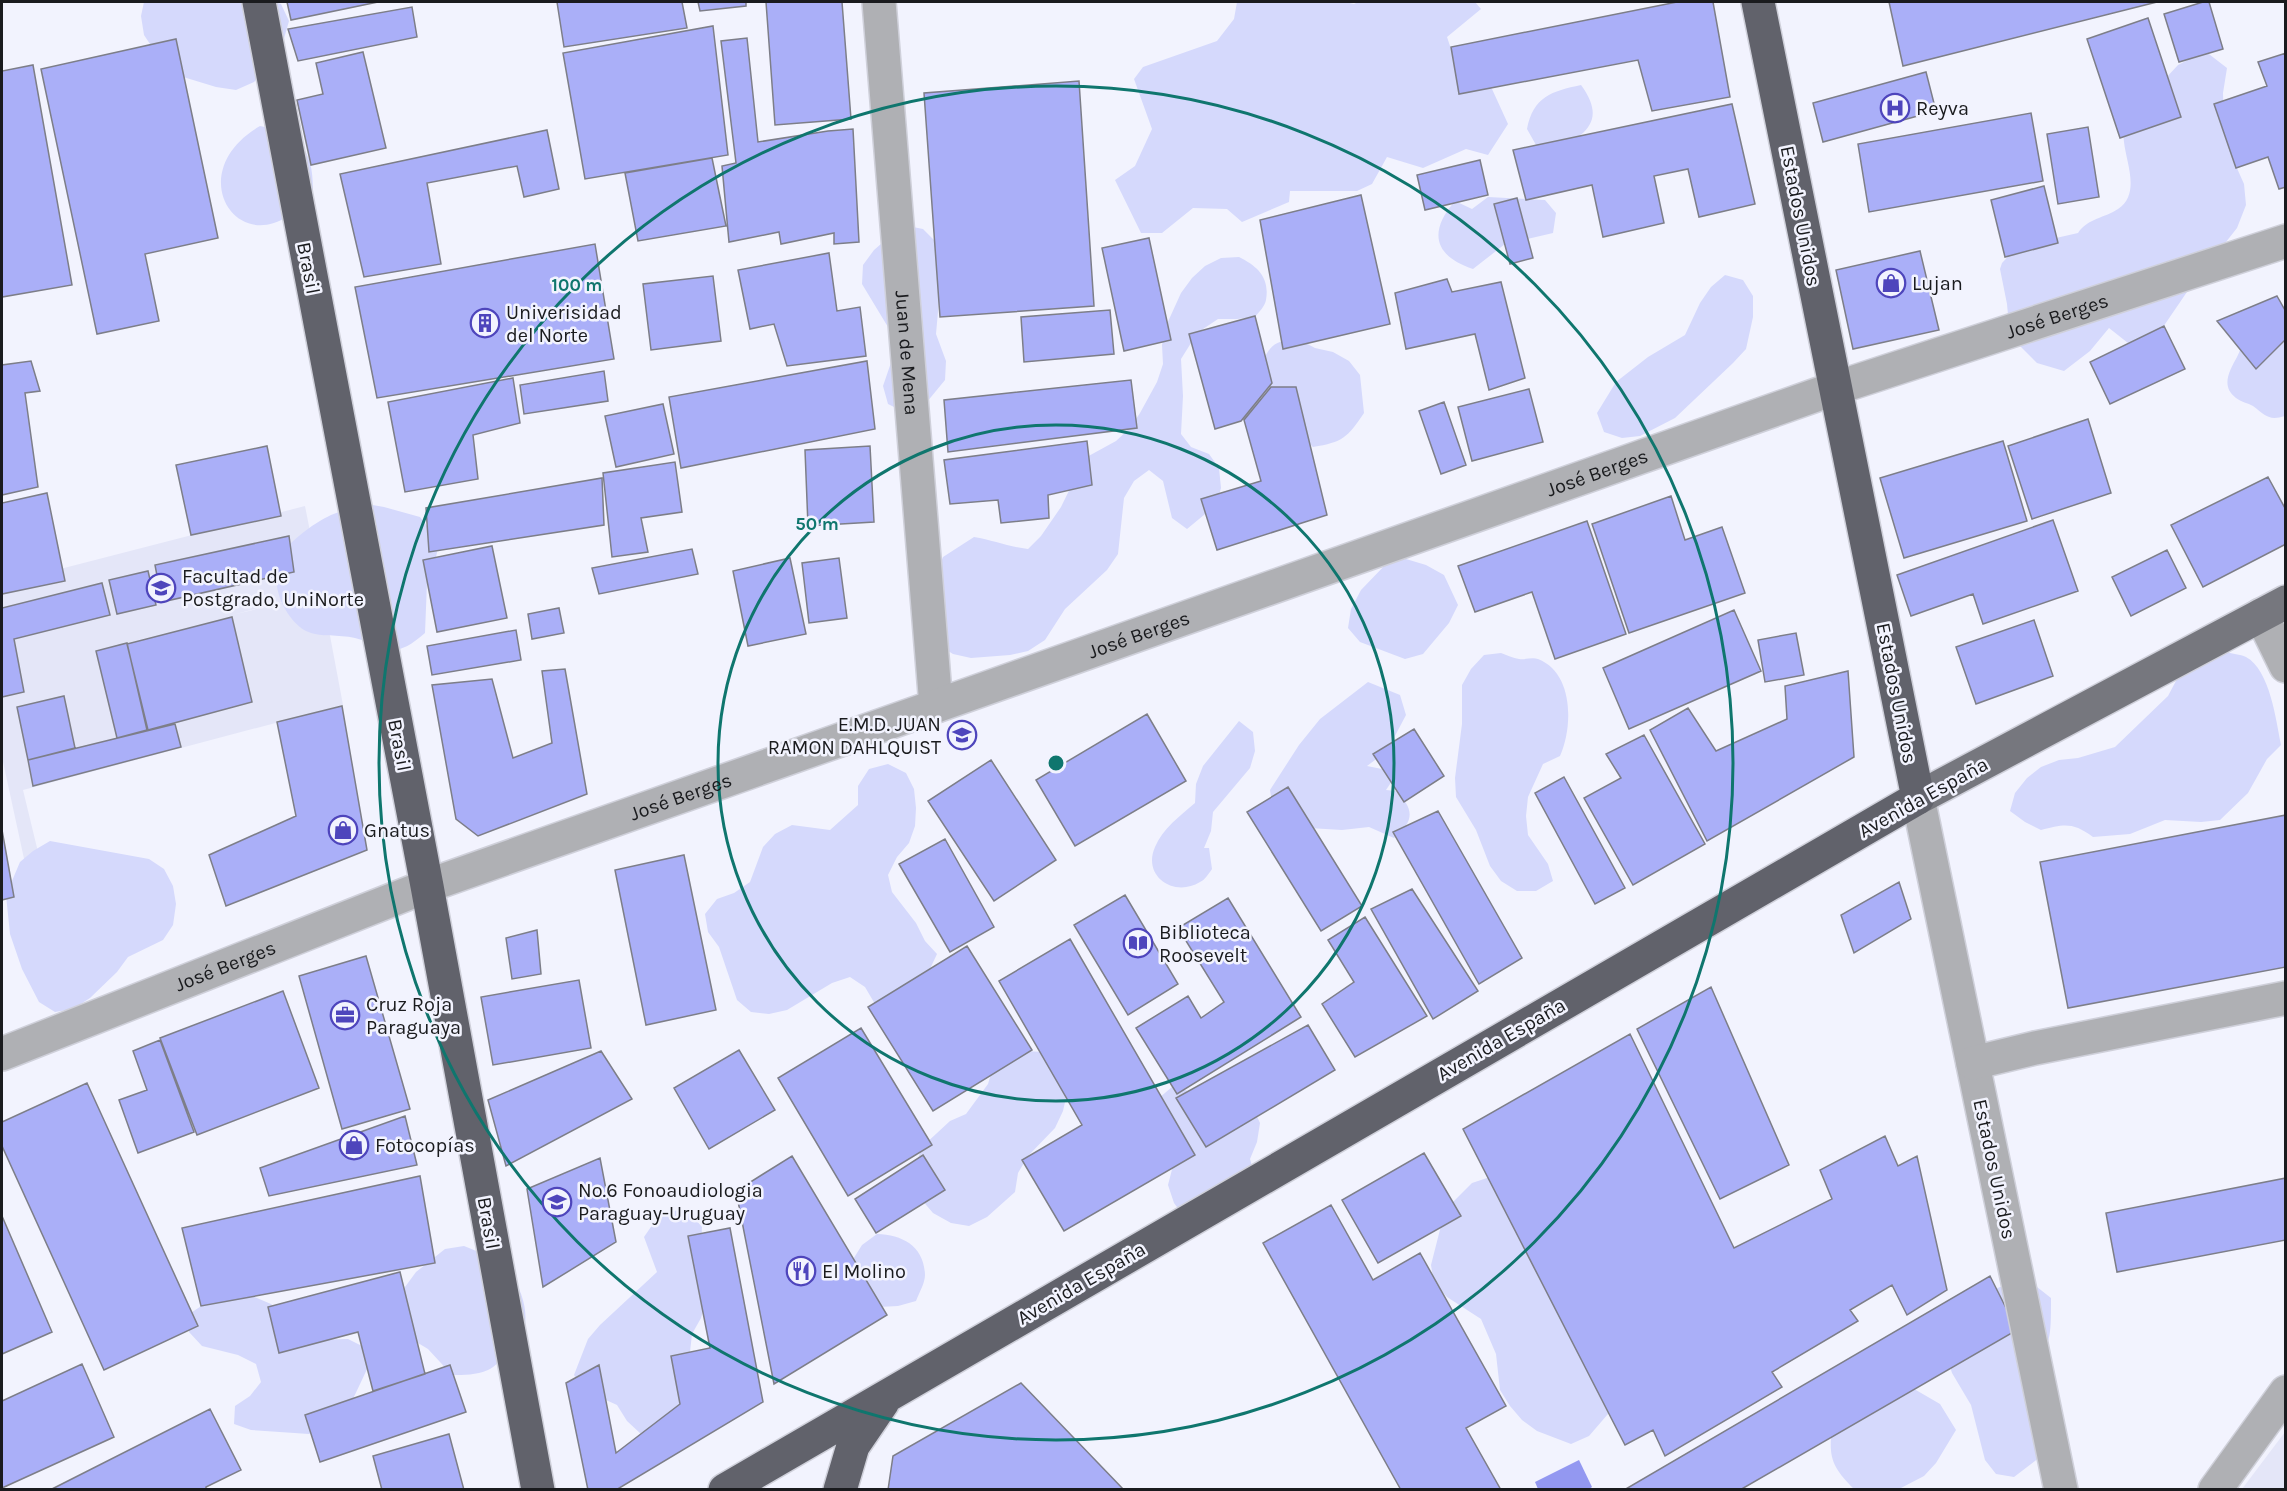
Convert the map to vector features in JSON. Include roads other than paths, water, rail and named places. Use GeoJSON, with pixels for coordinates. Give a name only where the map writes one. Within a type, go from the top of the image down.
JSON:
{"type":"FeatureCollection","features":[{"type":"Feature","properties":{"kind":"highway","name":"Brasil"},"geometry":{"type":"LineString","coordinates":[[259,2],[427,886],[538,1490]]}},
{"type":"Feature","properties":{"kind":"highway","name":"Estados Unidos"},"geometry":{"type":"LineString","coordinates":[[1758,2],[1918,798]]}},
{"type":"Feature","properties":{"kind":"highway","name":"Avenida España"},"geometry":{"type":"LineString","coordinates":[[724,1490],[1918,798]]}},
{"type":"Feature","properties":{"kind":"highway"},"geometry":{"type":"LineString","coordinates":[[840,1490],[853,1446],[887,1395]]}},
{"type":"Feature","properties":{"kind":"main road","name":"Avenida España"},"geometry":{"type":"LineString","coordinates":[[1918,798],[2273,608]]}},
{"type":"Feature","properties":{"kind":"street","name":"Juan de Mena"},"geometry":{"type":"LineString","coordinates":[[879,2],[936,706]]}},
{"type":"Feature","properties":{"kind":"street","name":"José Berges"},"geometry":{"type":"LineString","coordinates":[[2,1054],[427,886],[1836,388],[2286,241]]}},
{"type":"Feature","properties":{"kind":"street"},"geometry":{"type":"LineString","coordinates":[[2273,608],[2286,666]]}},
{"type":"Feature","properties":{"kind":"street","name":"Estados Unidos"},"geometry":{"type":"LineString","coordinates":[[1918,798],[2061,1490]]}},
{"type":"Feature","properties":{"kind":"street"},"geometry":{"type":"LineString","coordinates":[[1973,1063],[2046,1046],[2286,998]]}},
{"type":"Feature","properties":{"kind":"street"},"geometry":{"type":"LineString","coordinates":[[2215,1490],[2286,1392]]}},
{"type":"Feature","properties":{"kind":"water"},"geometry":{"type":"Polygon","coordinates":[[[1579,1460],[1592,1487],[1588,1490],[1538,1489],[1535,1482],[1579,1460]]]}},
{"type":"Feature","properties":{"kind":"place","name":"Reyva"},"geometry":{"type":"Point","coordinates":[1895,108]}},
{"type":"Feature","properties":{"kind":"place","name":"Lujan"},"geometry":{"type":"Point","coordinates":[1891,283]}},
{"type":"Feature","properties":{"kind":"place","name":"Univerisidad del Norte"},"geometry":{"type":"Point","coordinates":[485,323]}},
{"type":"Feature","properties":{"kind":"place","name":"Facultad de Postgrado, UniNorte"},"geometry":{"type":"Point","coordinates":[161,588]}},
{"type":"Feature","properties":{"kind":"place","name":"E.M.D. JUAN RAMON DAHLQUIST"},"geometry":{"type":"Point","coordinates":[962,735]}},
{"type":"Feature","properties":{"kind":"place","name":"Gnatus"},"geometry":{"type":"Point","coordinates":[343,830]}},
{"type":"Feature","properties":{"kind":"place","name":"Biblioteca Roosevelt"},"geometry":{"type":"Point","coordinates":[1138,943]}},
{"type":"Feature","properties":{"kind":"place","name":"Cruz Roja Paraguaya"},"geometry":{"type":"Point","coordinates":[345,1015]}},
{"type":"Feature","properties":{"kind":"place","name":"Fotocopías"},"geometry":{"type":"Point","coordinates":[354,1145]}},
{"type":"Feature","properties":{"kind":"place","name":"No.6 Fonoaudiologia Paraguay-Uruguay"},"geometry":{"type":"Point","coordinates":[557,1202]}},
{"type":"Feature","properties":{"kind":"place","name":"El Molino"},"geometry":{"type":"Point","coordinates":[801,1271]}}]}
